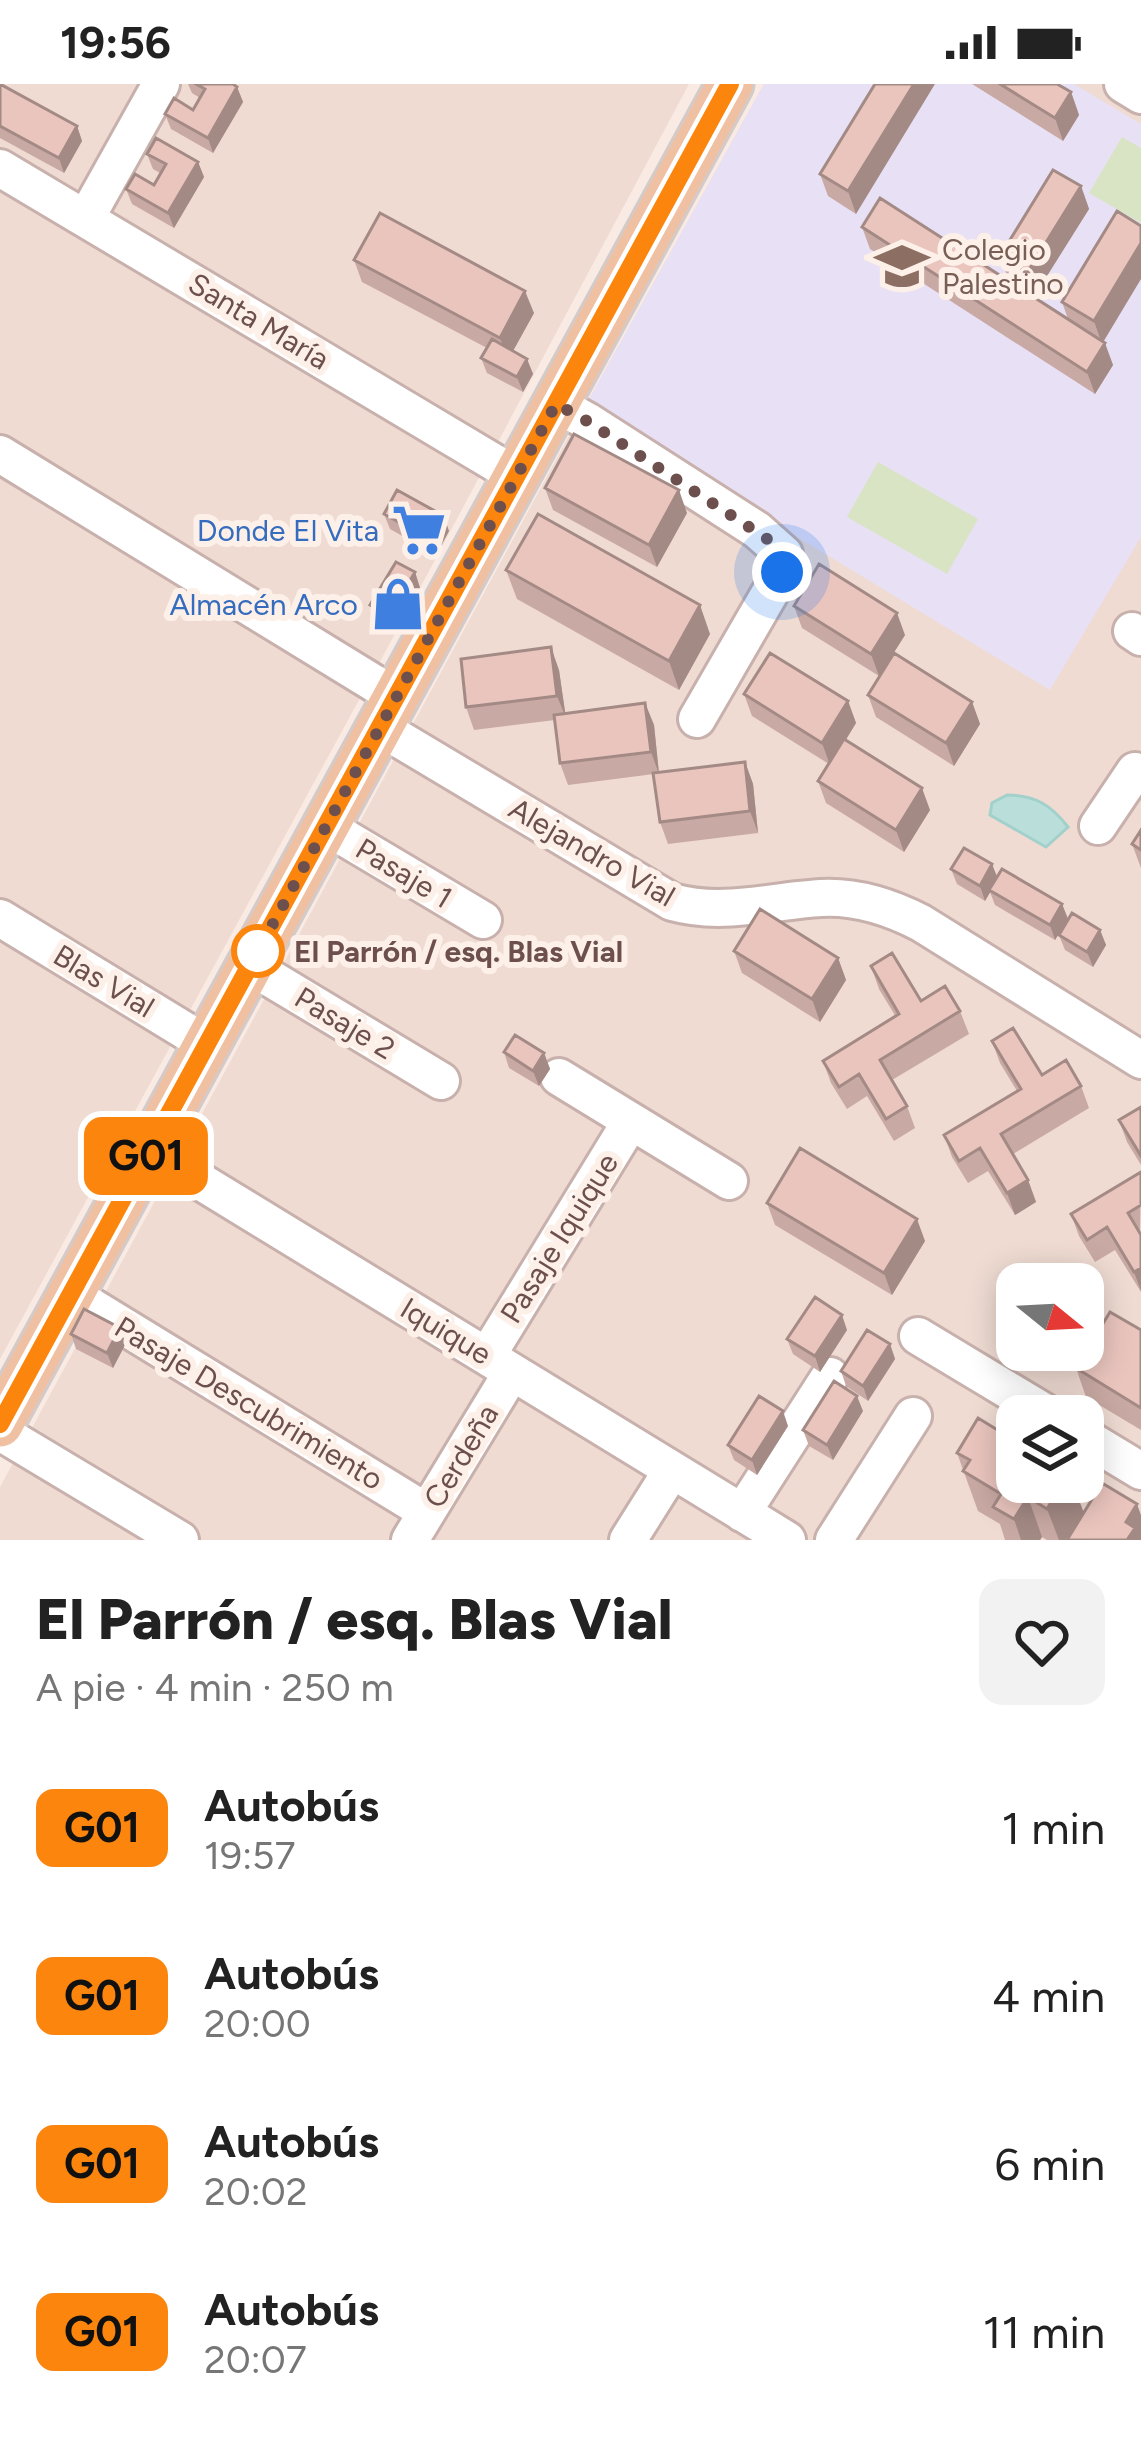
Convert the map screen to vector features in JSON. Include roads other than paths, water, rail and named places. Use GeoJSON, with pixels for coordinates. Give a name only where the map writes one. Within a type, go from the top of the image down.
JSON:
{"type":"FeatureCollection","features":[{"type":"Feature","properties":{"kind":"main road"},"geometry":{"type":"LineString","coordinates":[[3,1415],[730,84]]}},
{"type":"Feature","properties":{"kind":"street"},"geometry":{"type":"LineString","coordinates":[[86,218],[161,84]]}},
{"type":"Feature","properties":{"kind":"street"},"geometry":{"type":"LineString","coordinates":[[1124,84],[1141,95]]}},
{"type":"Feature","properties":{"kind":"street","name":"Santa María"},"geometry":{"type":"LineString","coordinates":[[0,168],[517,476]]}},
{"type":"Feature","properties":{"kind":"street"},"geometry":{"type":"LineString","coordinates":[[556,404],[757,530],[784,554],[782,572],[698,719]]}},
{"type":"Feature","properties":{"kind":"street","name":"Alejandro Vial"},"geometry":{"type":"LineString","coordinates":[[0,454],[672,902],[725,909],[824,898],[886,908],[921,923],[1141,1060]]}},
{"type":"Feature","properties":{"kind":"street"},"geometry":{"type":"LineString","coordinates":[[1098,826],[1135,771],[1141,776]]}},
{"type":"Feature","properties":{"kind":"street","name":"Pasaje 1"},"geometry":{"type":"LineString","coordinates":[[326,826],[483,920]]}},
{"type":"Feature","properties":{"kind":"street","name":"Blas Vial"},"geometry":{"type":"LineString","coordinates":[[0,918],[207,1044]]}},
{"type":"Feature","properties":{"kind":"street","name":"Pasaje 2"},"geometry":{"type":"LineString","coordinates":[[250,966],[441,1081]]}},
{"type":"Feature","properties":{"kind":"street","name":"Pasaje Iquique"},"geometry":{"type":"LineString","coordinates":[[559,1078],[729,1181]]}},
{"type":"Feature","properties":{"kind":"street","name":"Pasaje Iquique"},"geometry":{"type":"LineString","coordinates":[[500,1364],[631,1120]]}},
{"type":"Feature","properties":{"kind":"street","name":"Iquique"},"geometry":{"type":"LineString","coordinates":[[149,1150],[787,1540]]}},
{"type":"Feature","properties":{"kind":"street","name":"Pasaje Descubrimiento"},"geometry":{"type":"LineString","coordinates":[[71,1294],[418,1526]]}},
{"type":"Feature","properties":{"kind":"street"},"geometry":{"type":"LineString","coordinates":[[918,1336],[1016,1395]]}},
{"type":"Feature","properties":{"kind":"street","name":"Cerdeña"},"geometry":{"type":"LineString","coordinates":[[418,1526],[500,1364]]}},
{"type":"Feature","properties":{"kind":"street"},"geometry":{"type":"LineString","coordinates":[[742,1513],[830,1376]]}},
{"type":"Feature","properties":{"kind":"street"},"geometry":{"type":"LineString","coordinates":[[3,1415],[179,1540]]}},
{"type":"Feature","properties":{"kind":"street"},"geometry":{"type":"LineString","coordinates":[[834,1540],[914,1416]]}},
{"type":"Feature","properties":{"kind":"street"},"geometry":{"type":"LineString","coordinates":[[1104,1449],[1141,1471]]}},
{"type":"Feature","properties":{"kind":"street"},"geometry":{"type":"LineString","coordinates":[[628,1540],[672,1470]]}},
{"type":"Feature","properties":{"kind":"water"},"geometry":{"type":"Polygon","coordinates":[[[1007,795],[1042,803],[1068,827],[1046,847],[990,815],[992,803],[1007,795]]]}},
{"type":"Feature","properties":{"kind":"place","name":"Colegio Palestino"},"geometry":{"type":"Point","coordinates":[902,266]}},
{"type":"Feature","properties":{"kind":"place","name":"Donde El Vita"},"geometry":{"type":"Point","coordinates":[419,530]}},
{"type":"Feature","properties":{"kind":"place","name":"Almacén Arco"},"geometry":{"type":"Point","coordinates":[398,604]}},
{"type":"Feature","properties":{"kind":"place","name":"El Parrón / esq. Blas Vial"},"geometry":{"type":"Point","coordinates":[258,951]}}]}
